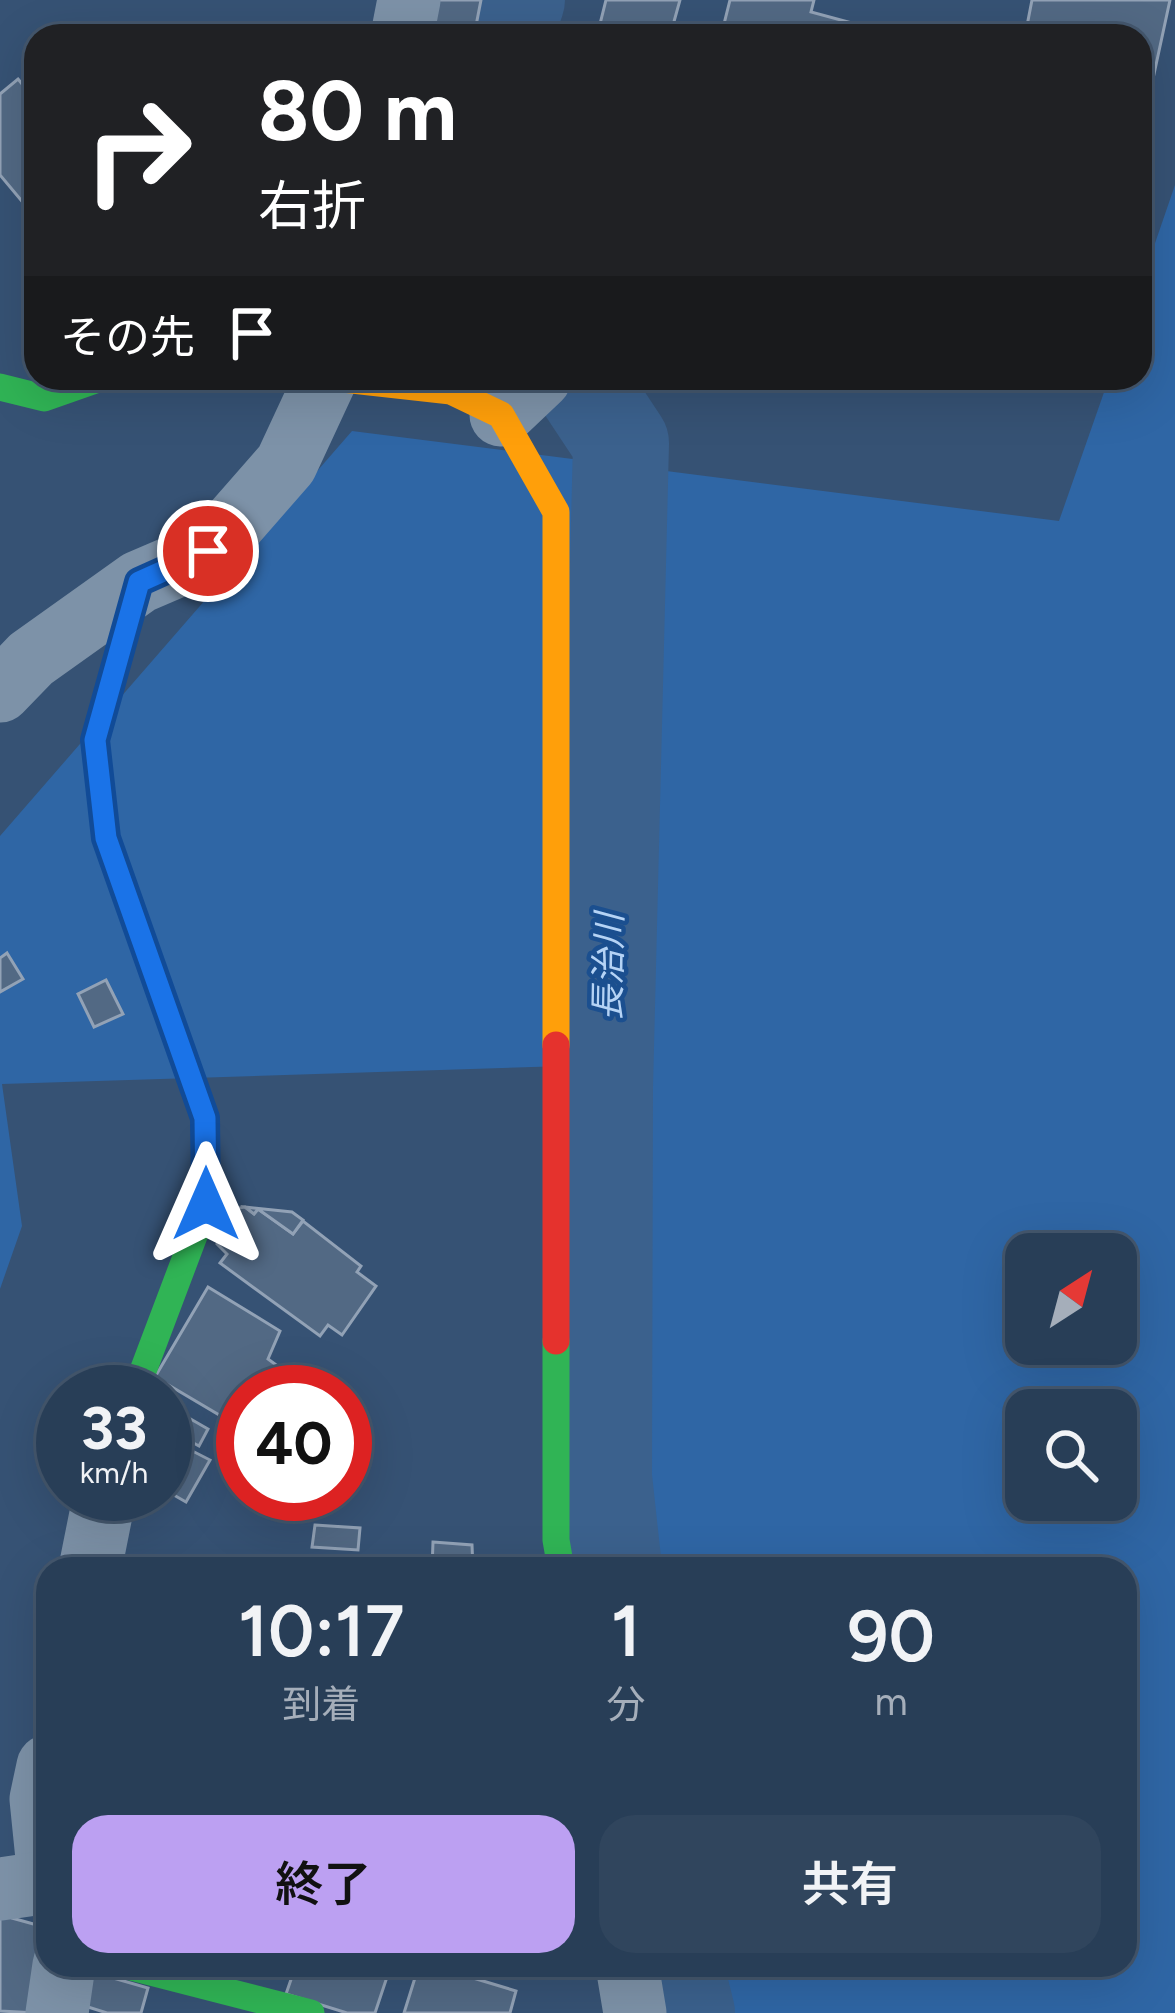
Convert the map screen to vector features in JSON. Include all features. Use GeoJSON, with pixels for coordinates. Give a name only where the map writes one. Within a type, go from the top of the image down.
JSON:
{"type":"FeatureCollection","features":[{"type":"Feature","properties":{"kind":"street"},"geometry":{"type":"LineString","coordinates":[[0,387],[44,398],[66,390]]}},
{"type":"Feature","properties":{"kind":"street"},"geometry":{"type":"LineString","coordinates":[[0,691],[31,658],[139,582],[208,551],[286,464],[324,390]]}},
{"type":"Feature","properties":{"kind":"street"},"geometry":{"type":"LineString","coordinates":[[442,390],[520,397],[556,512],[559,1557]]}},
{"type":"Feature","properties":{"kind":"street"},"geometry":{"type":"LineString","coordinates":[[139,582],[95,740],[106,838],[205,1118],[206,1204],[145,1365]]}},
{"type":"Feature","properties":{"kind":"street"},"geometry":{"type":"LineString","coordinates":[[92,1557],[100,1521]]}},
{"type":"Feature","properties":{"kind":"street"},"geometry":{"type":"LineString","coordinates":[[0,1889],[36,1884]]}},
{"type":"Feature","properties":{"kind":"street"},"geometry":{"type":"LineString","coordinates":[[52,1977],[54,2013]]}},
{"type":"Feature","properties":{"kind":"street"},"geometry":{"type":"LineString","coordinates":[[54,2013],[62,1977]]}},
{"type":"Feature","properties":{"kind":"street"},"geometry":{"type":"LineString","coordinates":[[170,1977],[311,2013]]}},
{"type":"Feature","properties":{"kind":"street"},"geometry":{"type":"LineString","coordinates":[[629,1977],[635,2013]]}},
{"type":"Feature","properties":{"kind":"shaded area"},"geometry":{"type":"Polygon","coordinates":[[[1175,185],[1175,2013],[662,2013],[665,1977],[1137,1977],[1137,1557],[635,1557],[565,1066],[2,1084],[22,1226],[0,1289],[0,836],[352,431],[1059,521],[1105,390],[1152,390],[1152,252],[1175,185]]]}},
{"type":"Feature","properties":{"kind":"building"},"geometry":{"type":"Polygon","coordinates":[[[433,0],[481,0],[476,24],[428,24],[433,0]]]}},
{"type":"Feature","properties":{"kind":"building"},"geometry":{"type":"Polygon","coordinates":[[[606,0],[680,0],[673,24],[600,24],[606,0]]]}},
{"type":"Feature","properties":{"kind":"building"},"geometry":{"type":"Polygon","coordinates":[[[730,0],[814,0],[811,12],[856,24],[724,24],[730,0]]]}},
{"type":"Feature","properties":{"kind":"building"},"geometry":{"type":"Polygon","coordinates":[[[1032,0],[1170,0],[1152,83],[1152,24],[1027,24],[1032,0]]]}},
{"type":"Feature","properties":{"kind":"building"},"geometry":{"type":"Polygon","coordinates":[[[18,79],[24,86],[24,204],[0,175],[0,94],[18,79]]]}},
{"type":"Feature","properties":{"kind":"building"},"geometry":{"type":"Polygon","coordinates":[[[7,953],[23,979],[0,992],[0,958],[7,953]]]}},
{"type":"Feature","properties":{"kind":"building"},"geometry":{"type":"Polygon","coordinates":[[[106,980],[123,1014],[94,1027],[78,994],[106,980]]]}},
{"type":"Feature","properties":{"kind":"building"},"geometry":{"type":"Polygon","coordinates":[[[245,1207],[254,1214],[258,1209],[293,1234],[303,1221],[361,1266],[357,1272],[376,1286],[342,1335],[328,1325],[320,1336],[220,1263],[227,1254],[217,1244],[232,1209],[245,1207]]]}},
{"type":"Feature","properties":{"kind":"building"},"geometry":{"type":"Polygon","coordinates":[[[245,1207],[292,1212],[303,1220],[293,1234],[258,1209],[254,1214],[245,1207]]]}},
{"type":"Feature","properties":{"kind":"building"},"geometry":{"type":"Polygon","coordinates":[[[208,1287],[280,1331],[268,1359],[276,1365],[216,1365],[216,1413],[192,1399],[192,1365],[162,1365],[208,1287]]]}},
{"type":"Feature","properties":{"kind":"building"},"geometry":{"type":"Polygon","coordinates":[[[192,1420],[208,1429],[199,1446],[192,1442],[192,1420]]]}},
{"type":"Feature","properties":{"kind":"building"},"geometry":{"type":"Polygon","coordinates":[[[192,1451],[210,1460],[192,1492],[192,1451]]]}},
{"type":"Feature","properties":{"kind":"building"},"geometry":{"type":"Polygon","coordinates":[[[315,1525],[360,1528],[358,1550],[312,1547],[315,1525]]]}},
{"type":"Feature","properties":{"kind":"building"},"geometry":{"type":"Polygon","coordinates":[[[433,1542],[472,1545],[472,1557],[432,1557],[433,1542]]]}},
{"type":"Feature","properties":{"kind":"building"},"geometry":{"type":"Polygon","coordinates":[[[0,1910],[36,1925],[37,2013],[0,2011],[0,1910]]]}},
{"type":"Feature","properties":{"kind":"building"},"geometry":{"type":"Polygon","coordinates":[[[80,1977],[110,1977],[148,1988],[141,2013],[107,2013],[72,2002],[80,1977]]]}},
{"type":"Feature","properties":{"kind":"building"},"geometry":{"type":"Polygon","coordinates":[[[292,1977],[387,1977],[375,2013],[347,2013],[286,1994],[292,1977]]]}},
{"type":"Feature","properties":{"kind":"building"},"geometry":{"type":"Polygon","coordinates":[[[415,1977],[470,1977],[516,1991],[510,2013],[404,2013],[415,1977]]]}},
{"type":"Feature","properties":{"kind":"waterway","name":"長治川"},"geometry":{"type":"LineString","coordinates":[[508,24],[517,0]]}},
{"type":"Feature","properties":{"kind":"waterway","name":"長治川"},"geometry":{"type":"LineString","coordinates":[[586,390],[621,443],[605,1087],[604,1477],[613,1557]]}},
{"type":"Feature","properties":{"kind":"waterway","name":"長治川"},"geometry":{"type":"LineString","coordinates":[[678,1977],[687,2013]]}},
{"type":"Feature","properties":{"kind":"traffic: fast"},"geometry":{"type":"LineString","coordinates":[[0,387],[44,398],[67,390]]}},
{"type":"Feature","properties":{"kind":"traffic: fast"},"geometry":{"type":"LineString","coordinates":[[139,582],[95,740],[106,838],[205,1118],[206,1204],[145,1365]]}},
{"type":"Feature","properties":{"kind":"traffic: fast"},"geometry":{"type":"LineString","coordinates":[[556,1341],[559,1557]]}},
{"type":"Feature","properties":{"kind":"traffic: fast"},"geometry":{"type":"LineString","coordinates":[[170,1977],[311,2013]]}},
{"type":"Feature","properties":{"kind":"traffic: slow"},"geometry":{"type":"LineString","coordinates":[[442,390],[501,415],[556,512],[556,1045]]}},
{"type":"Feature","properties":{"kind":"traffic: jam"},"geometry":{"type":"LineString","coordinates":[[556,1045],[556,1341]]}},
{"type":"Feature","properties":{"kind":"route"},"geometry":{"type":"LineString","coordinates":[[206,1204],[205,1118],[106,838],[95,740],[139,582],[208,551]]}}]}
